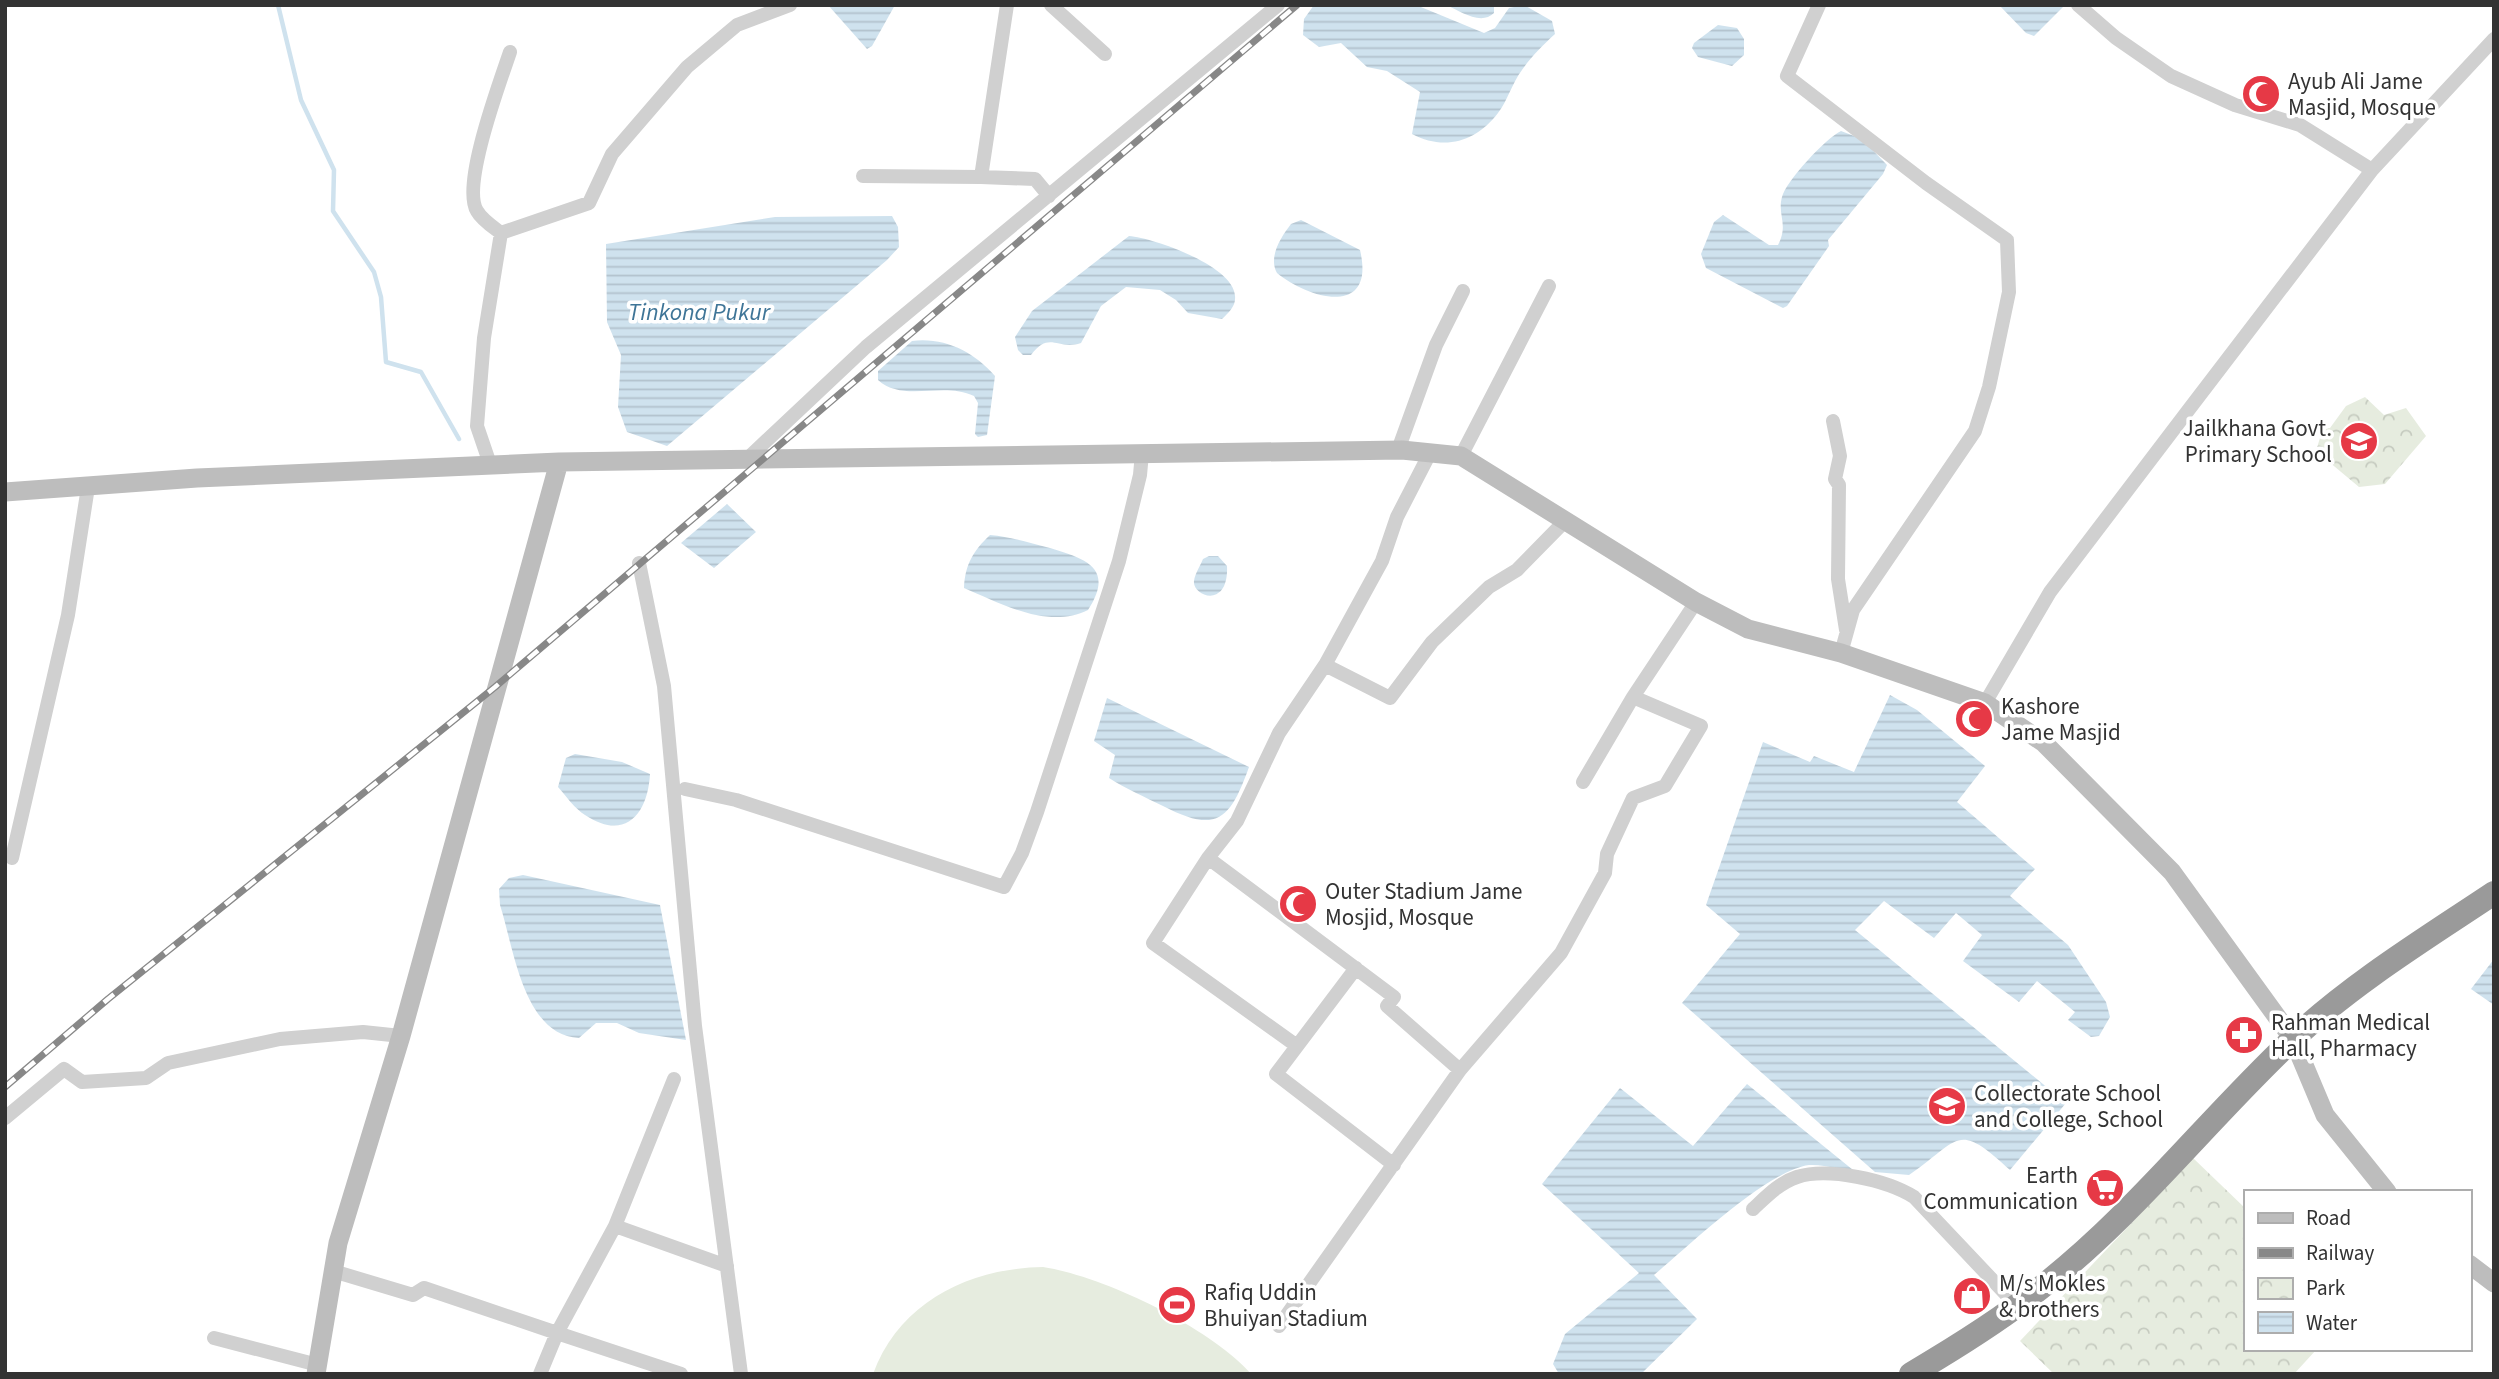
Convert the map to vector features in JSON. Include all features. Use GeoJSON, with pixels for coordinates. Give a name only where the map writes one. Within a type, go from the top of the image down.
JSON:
{"type":"FeatureCollection","features":[{"type":"Feature","properties":{"kind":"highway"},"geometry":{"type":"LineString","coordinates":[[1911,1374],[1974,1336],[2045,1285],[2115,1221],[2293,1039],[2399,956],[2494,893]]}},
{"type":"Feature","properties":{"kind":"street"},"geometry":{"type":"LineString","coordinates":[[501,233],[589,203],[612,154],[687,66],[737,25],[790,5]]}},
{"type":"Feature","properties":{"kind":"street"},"geometry":{"type":"LineString","coordinates":[[981,177],[1007,5]]}},
{"type":"Feature","properties":{"kind":"street"},"geometry":{"type":"LineString","coordinates":[[1051,5],[1105,54]]}},
{"type":"Feature","properties":{"kind":"street"},"geometry":{"type":"LineString","coordinates":[[748,457],[866,346],[1278,5]]}},
{"type":"Feature","properties":{"kind":"street"},"geometry":{"type":"LineString","coordinates":[[1819,5],[1787,76],[1926,183],[2007,240],[2010,262],[2009,292],[1989,387],[1975,431],[1853,610],[1844,644]]}},
{"type":"Feature","properties":{"kind":"street"},"geometry":{"type":"LineString","coordinates":[[2078,5],[2116,38],[2172,76],[2235,105],[2300,125],[2372,170]]}},
{"type":"Feature","properties":{"kind":"street"},"geometry":{"type":"LineString","coordinates":[[1985,703],[2050,592],[2372,170],[2494,38]]}},
{"type":"Feature","properties":{"kind":"street"},"geometry":{"type":"LineString","coordinates":[[501,233],[476,210],[473,196],[476,163],[510,52]]}},
{"type":"Feature","properties":{"kind":"street"},"geometry":{"type":"LineString","coordinates":[[863,176],[1035,179],[1049,196]]}},
{"type":"Feature","properties":{"kind":"street"},"geometry":{"type":"LineString","coordinates":[[491,467],[477,426],[484,338],[501,233]]}},
{"type":"Feature","properties":{"kind":"street"},"geometry":{"type":"LineString","coordinates":[[1461,456],[1549,286]]}},
{"type":"Feature","properties":{"kind":"street"},"geometry":{"type":"LineString","coordinates":[[1398,450],[1436,345],[1463,291]]}},
{"type":"Feature","properties":{"kind":"street"},"geometry":{"type":"LineString","coordinates":[[1833,421],[1840,456],[1835,480],[1839,485],[1838,579],[1844,644]]}},
{"type":"Feature","properties":{"kind":"street"},"geometry":{"type":"LineString","coordinates":[[5,492],[197,478],[559,462],[748,457],[1398,450],[1461,456],[1696,602],[1748,629],[1844,644],[1985,703],[2044,743],[2172,872],[2293,1039],[2325,1115],[2385,1190]]}},
{"type":"Feature","properties":{"kind":"street"},"geometry":{"type":"LineString","coordinates":[[685,789],[736,800],[1004,887],[1022,853],[1037,813],[1119,561],[1140,475],[1142,453]]}},
{"type":"Feature","properties":{"kind":"street"},"geometry":{"type":"LineString","coordinates":[[1297,1046],[1153,943],[1208,858],[1237,821],[1279,733],[1325,665],[1381,561],[1397,517],[1430,453]]}},
{"type":"Feature","properties":{"kind":"street"},"geometry":{"type":"LineString","coordinates":[[214,1338],[317,1369],[338,1243],[401,1036],[559,462]]}},
{"type":"Feature","properties":{"kind":"street"},"geometry":{"type":"LineString","coordinates":[[12,858],[68,615],[88,487]]}},
{"type":"Feature","properties":{"kind":"street"},"geometry":{"type":"LineString","coordinates":[[1325,665],[1390,698],[1432,642],[1489,587],[1517,570],[1565,521]]}},
{"type":"Feature","properties":{"kind":"street"},"geometry":{"type":"LineString","coordinates":[[639,563],[664,686],[695,1027],[741,1374]]}},
{"type":"Feature","properties":{"kind":"street"},"geometry":{"type":"LineString","coordinates":[[1583,782],[1633,697],[1696,602]]}},
{"type":"Feature","properties":{"kind":"street"},"geometry":{"type":"LineString","coordinates":[[1279,1326],[1460,1070],[1560,953],[1605,873],[1607,855],[1633,798],[1665,786],[1700,726],[1633,697]]}},
{"type":"Feature","properties":{"kind":"street"},"geometry":{"type":"LineString","coordinates":[[1208,858],[1394,997],[1387,1006],[1460,1070]]}},
{"type":"Feature","properties":{"kind":"street"},"geometry":{"type":"LineString","coordinates":[[1356,968],[1276,1074],[1394,1165]]}},
{"type":"Feature","properties":{"kind":"street"},"geometry":{"type":"LineString","coordinates":[[5,1118],[64,1069],[82,1082],[146,1078],[168,1063],[279,1039],[363,1032],[401,1036]]}},
{"type":"Feature","properties":{"kind":"street"},"geometry":{"type":"LineString","coordinates":[[540,1374],[557,1333],[615,1226],[674,1079]]}},
{"type":"Feature","properties":{"kind":"street"},"geometry":{"type":"LineString","coordinates":[[1753,1209],[1781,1184],[1798,1176],[1837,1174],[1899,1188],[1913,1197],[2017,1306]]}},
{"type":"Feature","properties":{"kind":"street"},"geometry":{"type":"LineString","coordinates":[[615,1226],[727,1266]]}},
{"type":"Feature","properties":{"kind":"street"},"geometry":{"type":"LineString","coordinates":[[2471,1266],[2494,1283]]}},
{"type":"Feature","properties":{"kind":"street"},"geometry":{"type":"LineString","coordinates":[[333,1271],[414,1295],[424,1288],[681,1374]]}},
{"type":"Feature","properties":{"kind":"green space"},"geometry":{"type":"Polygon","coordinates":[[[2365,397],[2384,415],[2406,408],[2426,436],[2385,484],[2359,487],[2316,451],[2323,428],[2330,428],[2346,406],[2365,397]]]}},
{"type":"Feature","properties":{"kind":"green space"},"geometry":{"type":"Polygon","coordinates":[[[2193,1158],[2244,1207],[2244,1351],[2315,1351],[2294,1374],[2054,1374],[2020,1341],[2193,1158]]]}},
{"type":"Feature","properties":{"kind":"green space"},"geometry":{"type":"Polygon","coordinates":[[[1043,1267],[1095,1281],[1154,1307],[1210,1339],[1251,1374],[873,1374],[900,1327],[940,1294],[989,1274],[1043,1267]]]}},
{"type":"Feature","properties":{"kind":"water"},"geometry":{"type":"Polygon","coordinates":[[[828,5],[895,5],[872,46],[867,49],[828,5]]]}},
{"type":"Feature","properties":{"kind":"water"},"geometry":{"type":"Polygon","coordinates":[[[1314,5],[1416,5],[1484,33],[1495,28],[1509,8],[1524,5],[1552,21],[1555,34],[1525,65],[1501,108],[1489,123],[1470,137],[1459,141],[1436,142],[1412,134],[1420,92],[1387,71],[1367,67],[1341,43],[1319,47],[1303,35],[1304,19],[1314,5]]]}},
{"type":"Feature","properties":{"kind":"water"},"geometry":{"type":"Polygon","coordinates":[[[1446,5],[1494,5],[1494,13],[1489,17],[1477,18],[1446,5]]]}},
{"type":"Feature","properties":{"kind":"water"},"geometry":{"type":"Polygon","coordinates":[[[1999,5],[2065,5],[2034,36],[2026,33],[1999,5]]]}},
{"type":"Feature","properties":{"kind":"water"},"geometry":{"type":"Polygon","coordinates":[[[1718,25],[1737,28],[1744,39],[1744,55],[1732,66],[1698,57],[1692,48],[1694,43],[1718,25]]]}},
{"type":"Feature","properties":{"kind":"water"},"geometry":{"type":"Polygon","coordinates":[[[1841,131],[1862,139],[1887,165],[1883,174],[1828,240],[1829,246],[1787,306],[1783,308],[1706,268],[1701,254],[1714,222],[1723,215],[1769,245],[1778,245],[1783,231],[1781,203],[1785,190],[1807,161],[1841,131]]]}},
{"type":"Feature","properties":{"kind":"water","name":"Tinkona Pukur"},"geometry":{"type":"Polygon","coordinates":[[[892,216],[898,227],[899,247],[887,260],[667,446],[627,432],[618,407],[621,355],[607,322],[606,244],[775,217],[892,216]]]}},
{"type":"Feature","properties":{"kind":"water"},"geometry":{"type":"Polygon","coordinates":[[[1301,220],[1360,250],[1362,271],[1358,286],[1349,294],[1337,297],[1322,295],[1291,283],[1277,273],[1274,260],[1277,247],[1291,224],[1301,220]]]}},
{"type":"Feature","properties":{"kind":"water"},"geometry":{"type":"Polygon","coordinates":[[[1129,236],[1173,248],[1208,264],[1231,285],[1235,296],[1232,309],[1222,319],[1188,313],[1176,300],[1160,290],[1126,287],[1101,306],[1081,343],[1066,345],[1049,342],[1031,355],[1023,355],[1018,350],[1015,337],[1032,311],[1129,236]]]}},
{"type":"Feature","properties":{"kind":"water"},"geometry":{"type":"Polygon","coordinates":[[[912,341],[936,341],[958,348],[978,360],[995,376],[987,435],[978,437],[975,434],[978,403],[974,396],[949,390],[899,390],[878,380],[878,371],[912,341]]]}},
{"type":"Feature","properties":{"kind":"water"},"geometry":{"type":"Polygon","coordinates":[[[727,504],[756,532],[714,568],[681,543],[727,504]]]}},
{"type":"Feature","properties":{"kind":"water"},"geometry":{"type":"Polygon","coordinates":[[[990,535],[1050,548],[1075,556],[1093,567],[1099,584],[1088,610],[1073,615],[1041,616],[1009,607],[964,588],[971,559],[990,535]]]}},
{"type":"Feature","properties":{"kind":"water"},"geometry":{"type":"Polygon","coordinates":[[[1218,556],[1227,566],[1222,589],[1210,596],[1199,591],[1194,581],[1203,559],[1218,556]]]}},
{"type":"Feature","properties":{"kind":"water"},"geometry":{"type":"Polygon","coordinates":[[[1890,695],[1917,710],[1985,766],[1957,802],[2035,869],[2010,896],[2068,945],[2106,1002],[2110,1017],[2099,1036],[2091,1037],[2068,1020],[2075,1012],[2037,981],[2019,1002],[1963,961],[1982,935],[1956,913],[1934,938],[1884,901],[1855,930],[2066,1103],[2010,1170],[1979,1145],[1968,1140],[1959,1140],[1909,1175],[1875,1172],[1682,1003],[1740,934],[1706,905],[1763,742],[1810,762],[1814,756],[1854,772],[1890,695]]]}},
{"type":"Feature","properties":{"kind":"water"},"geometry":{"type":"Polygon","coordinates":[[[1107,698],[1249,767],[1228,810],[1209,820],[1181,815],[1109,778],[1115,755],[1094,741],[1107,698]]]}},
{"type":"Feature","properties":{"kind":"water"},"geometry":{"type":"Polygon","coordinates":[[[575,754],[622,762],[650,774],[645,801],[632,819],[623,824],[599,823],[571,802],[558,787],[566,758],[575,754]]]}},
{"type":"Feature","properties":{"kind":"water"},"geometry":{"type":"Polygon","coordinates":[[[523,875],[660,905],[686,1040],[639,1033],[617,1023],[596,1023],[579,1038],[560,1033],[545,1022],[533,1006],[524,986],[500,905],[499,889],[509,878],[523,875]]]}},
{"type":"Feature","properties":{"kind":"water"},"geometry":{"type":"Polygon","coordinates":[[[2494,959],[2494,1005],[2471,989],[2494,959]]]}},
{"type":"Feature","properties":{"kind":"water"},"geometry":{"type":"Polygon","coordinates":[[[1747,1084],[1858,1174],[1815,1165],[1791,1170],[1728,1211],[1654,1275],[1697,1319],[1641,1374],[1559,1374],[1553,1364],[1565,1334],[1639,1273],[1542,1184],[1620,1088],[1693,1146],[1747,1084]]]}},
{"type":"Feature","properties":{"kind":"waterway"},"geometry":{"type":"LineString","coordinates":[[278,5],[301,100],[334,170],[333,211],[374,272],[381,297],[386,362],[421,372],[459,439]]}},
{"type":"Feature","properties":{"kind":"railway"},"geometry":{"type":"LineString","coordinates":[[5,1087],[108,999],[495,687],[1297,5]]}},
{"type":"Feature","properties":{"kind":"place","name":"Ayub Ali Jame Masjid, Mosque"},"geometry":{"type":"Point","coordinates":[2261,94]}},
{"type":"Feature","properties":{"kind":"place","name":"Jailkhana Govt. Primary School"},"geometry":{"type":"Point","coordinates":[2359,441]}},
{"type":"Feature","properties":{"kind":"place","name":"Kashore Jame Masjid"},"geometry":{"type":"Point","coordinates":[1974,719]}},
{"type":"Feature","properties":{"kind":"place","name":"Outer Stadium Jame Mosjid, Mosque"},"geometry":{"type":"Point","coordinates":[1298,904]}},
{"type":"Feature","properties":{"kind":"place","name":"Rahman Medical Hall, Pharmacy"},"geometry":{"type":"Point","coordinates":[2244,1035]}},
{"type":"Feature","properties":{"kind":"place","name":"Collectorate School and College, School"},"geometry":{"type":"Point","coordinates":[1947,1106]}},
{"type":"Feature","properties":{"kind":"place","name":"Earth Communication"},"geometry":{"type":"Point","coordinates":[2105,1188]}},
{"type":"Feature","properties":{"kind":"place","name":"M/s Mokles & brothers"},"geometry":{"type":"Point","coordinates":[1972,1296]}},
{"type":"Feature","properties":{"kind":"place","name":"Rafiq Uddin Bhuiyan Stadium"},"geometry":{"type":"Point","coordinates":[1177,1305]}}]}
